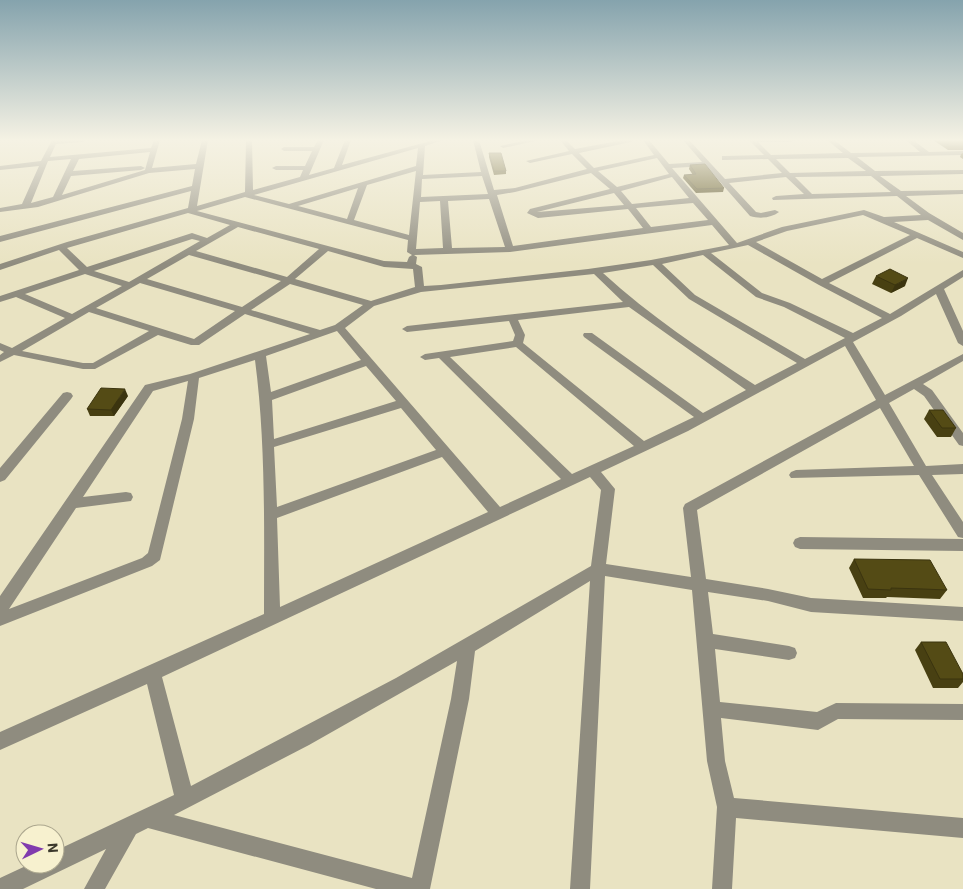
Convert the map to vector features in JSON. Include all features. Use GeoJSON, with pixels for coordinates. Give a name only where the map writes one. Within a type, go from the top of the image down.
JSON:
{"type":"FeatureCollection","features":[{"type":"Feature","properties":{"kind":"street"},"geometry":{"type":"LineString","coordinates":[[25,207],[36,181]]}},
{"type":"Feature","properties":{"kind":"street"},"geometry":{"type":"LineString","coordinates":[[56,200],[65,181]]}},
{"type":"Feature","properties":{"kind":"street"},"geometry":{"type":"LineString","coordinates":[[0,210],[56,200],[111,181]]}},
{"type":"Feature","properties":{"kind":"street"},"geometry":{"type":"LineString","coordinates":[[191,211],[197,181]]}},
{"type":"Feature","properties":{"kind":"street"},"geometry":{"type":"LineString","coordinates":[[247,195],[248,181]]}},
{"type":"Feature","properties":{"kind":"street"},"geometry":{"type":"LineString","coordinates":[[0,266],[294,181]]}},
{"type":"Feature","properties":{"kind":"street"},"geometry":{"type":"LineString","coordinates":[[287,208],[369,181]]}},
{"type":"Feature","properties":{"kind":"street"},"geometry":{"type":"LineString","coordinates":[[418,181],[410,252],[510,249],[714,222]]}},
{"type":"Feature","properties":{"kind":"street"},"geometry":{"type":"LineString","coordinates":[[488,181],[510,249]]}},
{"type":"Feature","properties":{"kind":"street"},"geometry":{"type":"LineString","coordinates":[[416,200],[493,195],[548,181]]}},
{"type":"Feature","properties":{"kind":"street"},"geometry":{"type":"LineString","coordinates":[[606,181],[629,205],[649,230]]}},
{"type":"Feature","properties":{"kind":"street"},"geometry":{"type":"LineString","coordinates":[[646,181],[533,211],[532,213],[536,216],[629,205],[695,200]]}},
{"type":"Feature","properties":{"kind":"street"},"geometry":{"type":"LineString","coordinates":[[679,181],[735,246]]}},
{"type":"Feature","properties":{"kind":"street"},"geometry":{"type":"LineString","coordinates":[[723,181],[756,216],[775,212]]}},
{"type":"Feature","properties":{"kind":"street"},"geometry":{"type":"LineString","coordinates":[[795,181],[810,196]]}},
{"type":"Feature","properties":{"kind":"street"},"geometry":{"type":"LineString","coordinates":[[882,181],[930,217],[963,237]]}},
{"type":"Feature","properties":{"kind":"street"},"geometry":{"type":"LineString","coordinates":[[349,223],[364,183]]}},
{"type":"Feature","properties":{"kind":"street"},"geometry":{"type":"LineString","coordinates":[[0,238],[196,186]]}},
{"type":"Feature","properties":{"kind":"street"},"geometry":{"type":"LineString","coordinates":[[776,198],[963,192]]}},
{"type":"Feature","properties":{"kind":"street"},"geometry":{"type":"LineString","coordinates":[[247,195],[287,208],[412,238]]}},
{"type":"Feature","properties":{"kind":"street"},"geometry":{"type":"LineString","coordinates":[[444,198],[448,251]]}},
{"type":"Feature","properties":{"kind":"street"},"geometry":{"type":"LineString","coordinates":[[191,211],[236,225],[384,264],[417,267],[420,289]]}},
{"type":"Feature","properties":{"kind":"street"},"geometry":{"type":"LineString","coordinates":[[0,609],[149,388],[194,376],[321,334],[339,327],[371,304],[420,289],[596,271],[655,262],[735,246],[785,229],[864,212],[963,255]]}},
{"type":"Feature","properties":{"kind":"street"},"geometry":{"type":"LineString","coordinates":[[883,220],[930,217]]}},
{"type":"Feature","properties":{"kind":"street"},"geometry":{"type":"LineString","coordinates":[[0,359],[236,225]]}},
{"type":"Feature","properties":{"kind":"street"},"geometry":{"type":"LineString","coordinates":[[822,283],[917,235]]}},
{"type":"Feature","properties":{"kind":"street"},"geometry":{"type":"LineString","coordinates":[[0,299],[184,238],[192,236],[209,241]]}},
{"type":"Feature","properties":{"kind":"street"},"geometry":{"type":"LineString","coordinates":[[748,241],[822,283],[890,318]]}},
{"type":"Feature","properties":{"kind":"street"},"geometry":{"type":"LineString","coordinates":[[61,247],[86,271],[130,285]]}},
{"type":"Feature","properties":{"kind":"street"},"geometry":{"type":"LineString","coordinates":[[89,309],[195,343],[289,280],[325,249]]}},
{"type":"Feature","properties":{"kind":"street"},"geometry":{"type":"LineString","coordinates":[[190,252],[371,304]]}},
{"type":"Feature","properties":{"kind":"street"},"geometry":{"type":"LineString","coordinates":[[411,265],[414,252]]}},
{"type":"Feature","properties":{"kind":"street"},"geometry":{"type":"LineString","coordinates":[[704,252],[759,295],[787,305],[851,340],[882,401],[923,471],[963,533]]}},
{"type":"Feature","properties":{"kind":"street"},"geometry":{"type":"LineString","coordinates":[[655,262],[692,298],[806,364]]}},
{"type":"Feature","properties":{"kind":"street"},"geometry":{"type":"LineString","coordinates":[[596,271],[631,304],[671,334],[755,391]]}},
{"type":"Feature","properties":{"kind":"street"},"geometry":{"type":"LineString","coordinates":[[0,741],[153,673],[643,448],[851,340],[963,273]]}},
{"type":"Feature","properties":{"kind":"street"},"geometry":{"type":"LineString","coordinates":[[141,280],[321,334]]}},
{"type":"Feature","properties":{"kind":"street"},"geometry":{"type":"LineString","coordinates":[[939,289],[963,343]]}},
{"type":"Feature","properties":{"kind":"street"},"geometry":{"type":"LineString","coordinates":[[17,294],[73,318]]}},
{"type":"Feature","properties":{"kind":"street"},"geometry":{"type":"LineString","coordinates":[[407,329],[631,304]]}},
{"type":"Feature","properties":{"kind":"street"},"geometry":{"type":"LineString","coordinates":[[512,316],[520,335],[518,344]]}},
{"type":"Feature","properties":{"kind":"street"},"geometry":{"type":"LineString","coordinates":[[339,327],[498,514]]}},
{"type":"Feature","properties":{"kind":"street"},"geometry":{"type":"LineString","coordinates":[[0,346],[13,352],[83,366],[95,366],[158,331]]}},
{"type":"Feature","properties":{"kind":"street"},"geometry":{"type":"LineString","coordinates":[[588,335],[703,418]]}},
{"type":"Feature","properties":{"kind":"street"},"geometry":{"type":"LineString","coordinates":[[425,358],[518,344],[643,448]]}},
{"type":"Feature","properties":{"kind":"street"},"geometry":{"type":"LineString","coordinates":[[260,354],[266,398],[271,515],[272,617]]}},
{"type":"Feature","properties":{"kind":"street"},"geometry":{"type":"LineString","coordinates":[[442,355],[571,481]]}},
{"type":"Feature","properties":{"kind":"street"},"geometry":{"type":"LineString","coordinates":[[722,889],[728,807],[716,761],[706,640],[690,508],[963,357]]}},
{"type":"Feature","properties":{"kind":"street"},"geometry":{"type":"LineString","coordinates":[[266,398],[368,361]]}},
{"type":"Feature","properties":{"kind":"street"},"geometry":{"type":"LineString","coordinates":[[0,619],[148,562],[155,556],[188,420],[194,376]]}},
{"type":"Feature","properties":{"kind":"street"},"geometry":{"type":"LineString","coordinates":[[914,383],[928,394],[963,442]]}},
{"type":"Feature","properties":{"kind":"street"},"geometry":{"type":"LineString","coordinates":[[0,477],[67,396]]}},
{"type":"Feature","properties":{"kind":"street"},"geometry":{"type":"LineString","coordinates":[[268,445],[403,402]]}},
{"type":"Feature","properties":{"kind":"street"},"geometry":{"type":"LineString","coordinates":[[271,515],[444,451]]}},
{"type":"Feature","properties":{"kind":"street"},"geometry":{"type":"LineString","coordinates":[[796,475],[963,469]]}},
{"type":"Feature","properties":{"kind":"street"},"geometry":{"type":"LineString","coordinates":[[580,889],[598,569],[608,489],[593,471]]}},
{"type":"Feature","properties":{"kind":"street"},"geometry":{"type":"LineString","coordinates":[[73,503],[126,497]]}},
{"type":"Feature","properties":{"kind":"street"},"geometry":{"type":"LineString","coordinates":[[800,543],[963,545]]}},
{"type":"Feature","properties":{"kind":"street"},"geometry":{"type":"LineString","coordinates":[[65,857],[184,800],[467,648],[598,569],[768,595],[811,605],[963,614]]}},
{"type":"Feature","properties":{"kind":"street"},"geometry":{"type":"LineString","coordinates":[[706,640],[789,653]]}},
{"type":"Feature","properties":{"kind":"street"},"geometry":{"type":"LineString","coordinates":[[420,889],[460,699],[467,648]]}},
{"type":"Feature","properties":{"kind":"street"},"geometry":{"type":"LineString","coordinates":[[153,673],[184,800]]}},
{"type":"Feature","properties":{"kind":"street"},"geometry":{"type":"LineString","coordinates":[[712,709],[818,721],[836,711],[963,712]]}},
{"type":"Feature","properties":{"kind":"street"},"geometry":{"type":"LineString","coordinates":[[728,807],[963,828]]}},
{"type":"Feature","properties":{"kind":"street"},"geometry":{"type":"LineString","coordinates":[[94,889],[138,822]]}},
{"type":"Feature","properties":{"kind":"street"},"geometry":{"type":"LineString","coordinates":[[138,822],[415,889]]}},
{"type":"Feature","properties":{"kind":"street"},"geometry":{"type":"LineString","coordinates":[[0,889],[31,874]]}},
{"type":"Feature","properties":{"kind":"building"},"geometry":{"type":"Polygon","coordinates":[[[690,181],[719,181],[724,188],[697,189],[690,181]]]}},
{"type":"Feature","properties":{"kind":"building"},"geometry":{"type":"Polygon","coordinates":[[[890,269],[908,278],[895,285],[876,276],[890,269]]]}},
{"type":"Feature","properties":{"kind":"building"},"geometry":{"type":"Polygon","coordinates":[[[101,388],[125,389],[111,410],[87,409],[101,388]]]}},
{"type":"Feature","properties":{"kind":"building"},"geometry":{"type":"Polygon","coordinates":[[[929,410],[943,410],[956,428],[942,428],[929,410]]]}},
{"type":"Feature","properties":{"kind":"building"},"geometry":{"type":"Polygon","coordinates":[[[854,559],[930,560],[947,590],[868,589],[854,559]]]}},
{"type":"Feature","properties":{"kind":"building"},"geometry":{"type":"Polygon","coordinates":[[[921,642],[946,642],[963,674],[963,679],[940,679],[921,642]]]}}]}
